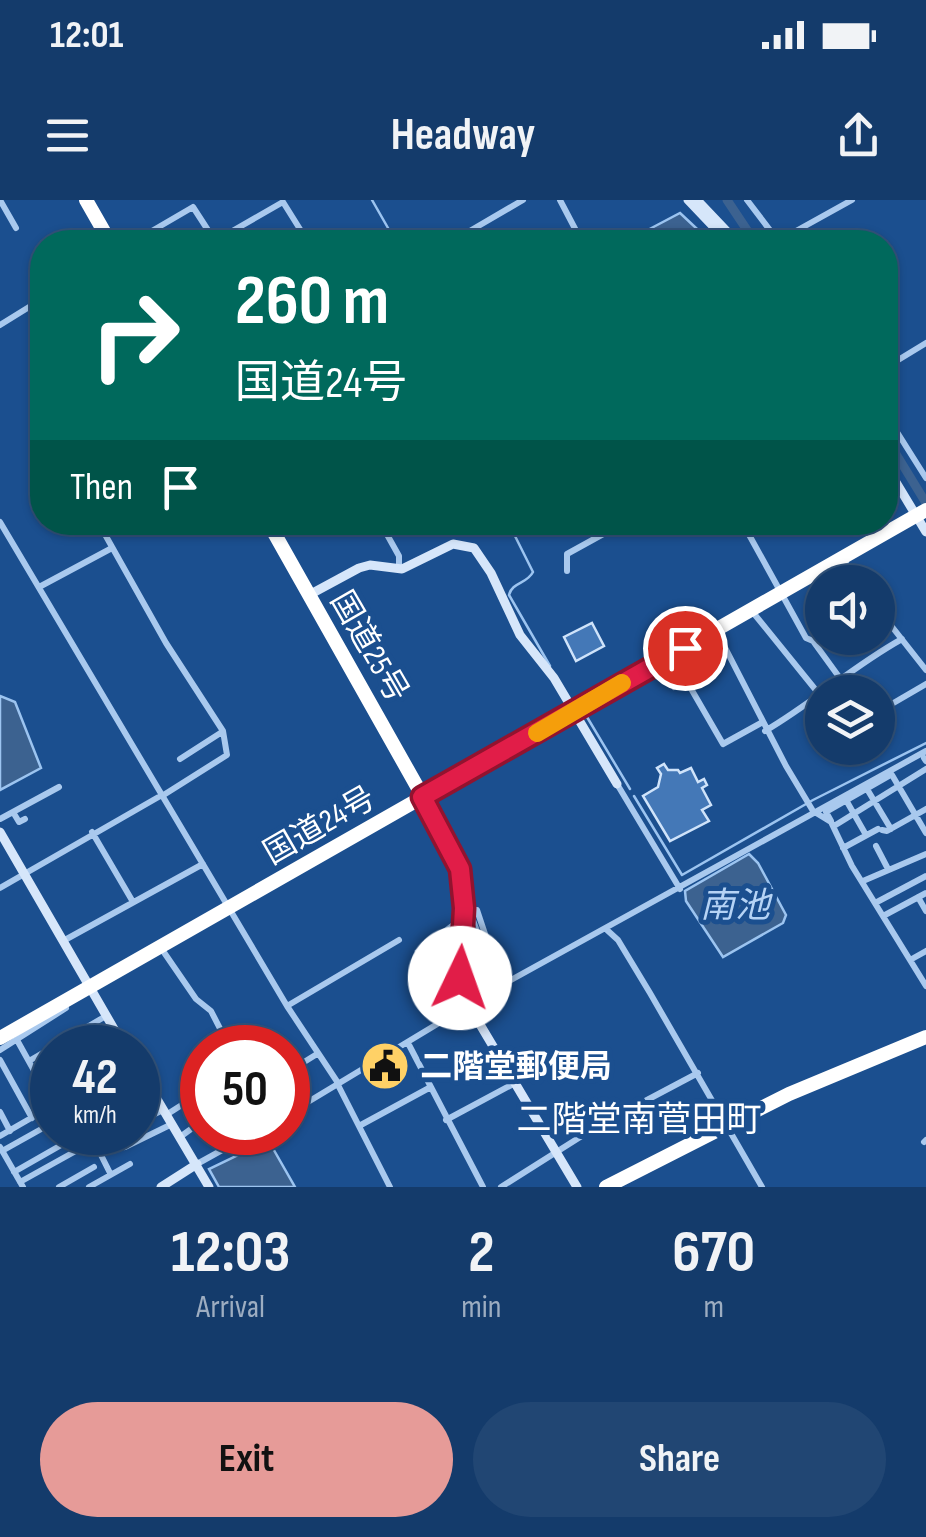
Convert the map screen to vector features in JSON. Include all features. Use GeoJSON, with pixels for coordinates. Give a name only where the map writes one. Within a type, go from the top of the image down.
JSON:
{"type":"FeatureCollection","features":[{"type":"Feature","properties":{"kind":"highway"},"geometry":{"type":"LineString","coordinates":[[86,200],[103,230]]}},
{"type":"Feature","properties":{"kind":"highway","name":"国道24号"},"geometry":{"type":"LineString","coordinates":[[898,526],[921,513]]}},
{"type":"Feature","properties":{"kind":"highway","name":"国道25号"},"geometry":{"type":"LineString","coordinates":[[275,535],[422,797]]}},
{"type":"Feature","properties":{"kind":"highway","name":"国道24号"},"geometry":{"type":"LineString","coordinates":[[0,1038],[882,535]]}},
{"type":"Feature","properties":{"kind":"highway"},"geometry":{"type":"LineString","coordinates":[[606,1187],[788,1094],[926,1037]]}},
{"type":"Feature","properties":{"kind":"highway"},"geometry":{"type":"LineString","coordinates":[[622,1187],[791,1101],[926,1045]]}},
{"type":"Feature","properties":{"kind":"street"},"geometry":{"type":"LineString","coordinates":[[0,200],[16,228]]}},
{"type":"Feature","properties":{"kind":"street"},"geometry":{"type":"LineString","coordinates":[[472,230],[523,200]]}},
{"type":"Feature","properties":{"kind":"street"},"geometry":{"type":"LineString","coordinates":[[560,200],[576,230]]}},
{"type":"Feature","properties":{"kind":"street"},"geometry":{"type":"LineString","coordinates":[[688,200],[717,230]]}},
{"type":"Feature","properties":{"kind":"street"},"geometry":{"type":"LineString","coordinates":[[697,200],[726,230]]}},
{"type":"Feature","properties":{"kind":"street"},"geometry":{"type":"LineString","coordinates":[[747,200],[770,230]]}},
{"type":"Feature","properties":{"kind":"street"},"geometry":{"type":"LineString","coordinates":[[800,230],[852,200]]}},
{"type":"Feature","properties":{"kind":"street"},"geometry":{"type":"LineString","coordinates":[[234,230],[283,202],[300,230]]}},
{"type":"Feature","properties":{"kind":"street"},"geometry":{"type":"LineString","coordinates":[[154,230],[193,207],[208,230]]}},
{"type":"Feature","properties":{"kind":"street"},"geometry":{"type":"LineString","coordinates":[[0,325],[30,306]]}},
{"type":"Feature","properties":{"kind":"street"},"geometry":{"type":"LineString","coordinates":[[898,360],[926,344]]}},
{"type":"Feature","properties":{"kind":"street"},"geometry":{"type":"LineString","coordinates":[[898,434],[926,478]]}},
{"type":"Feature","properties":{"kind":"street"},"geometry":{"type":"LineString","coordinates":[[898,482],[921,513],[926,532]]}},
{"type":"Feature","properties":{"kind":"street"},"geometry":{"type":"LineString","coordinates":[[898,495],[908,511],[921,513]]}},
{"type":"Feature","properties":{"kind":"street"},"geometry":{"type":"LineString","coordinates":[[0,522],[287,1006],[317,1054],[331,1068],[390,1187]]}},
{"type":"Feature","properties":{"kind":"street"},"geometry":{"type":"LineString","coordinates":[[0,888],[227,754],[224,731],[195,691],[105,535]]}},
{"type":"Feature","properties":{"kind":"street"},"geometry":{"type":"LineString","coordinates":[[387,535],[399,556],[399,568]]}},
{"type":"Feature","properties":{"kind":"street"},"geometry":{"type":"LineString","coordinates":[[567,571],[566,554],[601,535]]}},
{"type":"Feature","properties":{"kind":"street"},"geometry":{"type":"LineString","coordinates":[[749,535],[806,638],[813,641],[836,675]]}},
{"type":"Feature","properties":{"kind":"street"},"geometry":{"type":"LineString","coordinates":[[310,595],[358,568],[410,567],[453,544],[474,548],[492,573],[520,635],[574,711],[680,889]]}},
{"type":"Feature","properties":{"kind":"street"},"geometry":{"type":"LineString","coordinates":[[41,586],[112,548]]}},
{"type":"Feature","properties":{"kind":"street"},"geometry":{"type":"LineString","coordinates":[[842,558],[847,565]]}},
{"type":"Feature","properties":{"kind":"street"},"geometry":{"type":"LineString","coordinates":[[751,610],[805,677]]}},
{"type":"Feature","properties":{"kind":"street"},"geometry":{"type":"LineString","coordinates":[[716,630],[764,727],[815,809],[832,824],[926,986]]}},
{"type":"Feature","properties":{"kind":"street"},"geometry":{"type":"LineString","coordinates":[[895,630],[926,670]]}},
{"type":"Feature","properties":{"kind":"street"},"geometry":{"type":"LineString","coordinates":[[843,675],[902,639]]}},
{"type":"Feature","properties":{"kind":"street"},"geometry":{"type":"LineString","coordinates":[[674,687],[686,680],[723,744],[764,727],[805,702]]}},
{"type":"Feature","properties":{"kind":"street"},"geometry":{"type":"LineString","coordinates":[[895,702],[926,684]]}},
{"type":"Feature","properties":{"kind":"street"},"geometry":{"type":"LineString","coordinates":[[180,759],[224,731]]}},
{"type":"Feature","properties":{"kind":"street"},"geometry":{"type":"LineString","coordinates":[[815,809],[846,800],[923,757]]}},
{"type":"Feature","properties":{"kind":"street"},"geometry":{"type":"LineString","coordinates":[[310,1100],[408,1043],[466,1002],[607,930],[815,809],[923,757]]}},
{"type":"Feature","properties":{"kind":"street"},"geometry":{"type":"LineString","coordinates":[[832,824],[926,769]]}},
{"type":"Feature","properties":{"kind":"street"},"geometry":{"type":"LineString","coordinates":[[892,774],[926,833]]}},
{"type":"Feature","properties":{"kind":"street"},"geometry":{"type":"LineString","coordinates":[[0,819],[59,786]]}},
{"type":"Feature","properties":{"kind":"street"},"geometry":{"type":"LineString","coordinates":[[867,789],[884,829]]}},
{"type":"Feature","properties":{"kind":"street"},"geometry":{"type":"LineString","coordinates":[[422,797],[460,869],[464,912],[459,966],[466,1002],[577,1187]]}},
{"type":"Feature","properties":{"kind":"street"},"geometry":{"type":"LineString","coordinates":[[846,800],[866,835]]}},
{"type":"Feature","properties":{"kind":"street"},"geometry":{"type":"LineString","coordinates":[[843,848],[926,808]]}},
{"type":"Feature","properties":{"kind":"street"},"geometry":{"type":"LineString","coordinates":[[13,812],[19,822],[25,819]]}},
{"type":"Feature","properties":{"kind":"street"},"geometry":{"type":"LineString","coordinates":[[0,832],[87,991],[111,1025]]}},
{"type":"Feature","properties":{"kind":"street"},"geometry":{"type":"LineString","coordinates":[[92,832],[133,902]]}},
{"type":"Feature","properties":{"kind":"street"},"geometry":{"type":"LineString","coordinates":[[876,846],[888,868]]}},
{"type":"Feature","properties":{"kind":"street"},"geometry":{"type":"LineString","coordinates":[[863,880],[926,854]]}},
{"type":"Feature","properties":{"kind":"street"},"geometry":{"type":"LineString","coordinates":[[63,941],[203,864]]}},
{"type":"Feature","properties":{"kind":"street"},"geometry":{"type":"LineString","coordinates":[[876,902],[926,876]]}},
{"type":"Feature","properties":{"kind":"street"},"geometry":{"type":"LineString","coordinates":[[885,915],[922,895],[926,911]]}},
{"type":"Feature","properties":{"kind":"street"},"geometry":{"type":"LineString","coordinates":[[464,912],[476,910],[502,985]]}},
{"type":"Feature","properties":{"kind":"street"},"geometry":{"type":"LineString","coordinates":[[607,930],[618,940],[762,1187]]}},
{"type":"Feature","properties":{"kind":"street"},"geometry":{"type":"LineString","coordinates":[[287,1006],[400,940]]}},
{"type":"Feature","properties":{"kind":"street"},"geometry":{"type":"LineString","coordinates":[[160,946],[218,1025]]}},
{"type":"Feature","properties":{"kind":"street"},"geometry":{"type":"LineString","coordinates":[[910,960],[926,951]]}},
{"type":"Feature","properties":{"kind":"street"},"geometry":{"type":"LineString","coordinates":[[0,1050],[87,991]]}},
{"type":"Feature","properties":{"kind":"street"},"geometry":{"type":"LineString","coordinates":[[91,1025],[106,1016]]}},
{"type":"Feature","properties":{"kind":"street"},"geometry":{"type":"LineString","coordinates":[[17,1040],[30,1061]]}},
{"type":"Feature","properties":{"kind":"street"},"geometry":{"type":"LineString","coordinates":[[408,1043],[483,1187]]}},
{"type":"Feature","properties":{"kind":"street"},"geometry":{"type":"LineString","coordinates":[[310,1058],[317,1054]]}},
{"type":"Feature","properties":{"kind":"street"},"geometry":{"type":"LineString","coordinates":[[0,1060],[30,1114]]}},
{"type":"Feature","properties":{"kind":"street"},"geometry":{"type":"LineString","coordinates":[[500,1187],[516,1183],[596,1127],[698,1073]]}},
{"type":"Feature","properties":{"kind":"street"},"geometry":{"type":"LineString","coordinates":[[446,1120],[516,1083]]}},
{"type":"Feature","properties":{"kind":"street"},"geometry":{"type":"LineString","coordinates":[[359,1126],[430,1088]]}},
{"type":"Feature","properties":{"kind":"street"},"geometry":{"type":"LineString","coordinates":[[160,1106],[180,1137]]}},
{"type":"Feature","properties":{"kind":"street"},"geometry":{"type":"LineString","coordinates":[[160,1122],[180,1108]]}},
{"type":"Feature","properties":{"kind":"street"},"geometry":{"type":"LineString","coordinates":[[0,1112],[10,1131]]}},
{"type":"Feature","properties":{"kind":"street"},"geometry":{"type":"LineString","coordinates":[[160,1118],[167,1117]]}},
{"type":"Feature","properties":{"kind":"street"},"geometry":{"type":"LineString","coordinates":[[0,1136],[30,1119]]}},
{"type":"Feature","properties":{"kind":"street"},"geometry":{"type":"LineString","coordinates":[[30,1134],[1,1149],[22,1185],[70,1155]]}},
{"type":"Feature","properties":{"kind":"street"},"geometry":{"type":"LineString","coordinates":[[14,1172],[44,1155]]}},
{"type":"Feature","properties":{"kind":"street"},"geometry":{"type":"LineString","coordinates":[[101,1155],[110,1173]]}},
{"type":"Feature","properties":{"kind":"street"},"geometry":{"type":"LineString","coordinates":[[191,1155],[209,1187]]}},
{"type":"Feature","properties":{"kind":"street"},"geometry":{"type":"LineString","coordinates":[[160,1187],[213,1155]]}},
{"type":"Feature","properties":{"kind":"street"},"geometry":{"type":"LineString","coordinates":[[89,1187],[130,1164]]}},
{"type":"Feature","properties":{"kind":"street"},"geometry":{"type":"LineString","coordinates":[[59,1187],[94,1166]]}},
{"type":"Feature","properties":{"kind":"water"},"geometry":{"type":"Polygon","coordinates":[[[680,213],[698,230],[648,230],[680,213]]]}},
{"type":"Feature","properties":{"kind":"water"},"geometry":{"type":"Polygon","coordinates":[[[0,696],[15,702],[41,768],[0,790],[0,696]]]}},
{"type":"Feature","properties":{"kind":"water","name":"南池"},"geometry":{"type":"Polygon","coordinates":[[[749,854],[758,863],[786,915],[783,923],[723,957],[686,901],[685,891],[749,854]]]}},
{"type":"Feature","properties":{"kind":"water"},"geometry":{"type":"Polygon","coordinates":[[[474,918],[496,978],[447,1005],[416,951],[457,920],[474,918]]]}},
{"type":"Feature","properties":{"kind":"water"},"geometry":{"type":"Polygon","coordinates":[[[238,1155],[277,1155],[295,1187],[219,1187],[209,1169],[238,1155]]]}},
{"type":"Feature","properties":{"kind":"building"},"geometry":{"type":"Polygon","coordinates":[[[592,623],[604,646],[576,661],[564,637],[592,623]]]}},
{"type":"Feature","properties":{"kind":"building"},"geometry":{"type":"Polygon","coordinates":[[[664,764],[668,770],[680,773],[691,768],[698,782],[704,779],[707,785],[702,788],[711,805],[702,810],[709,821],[670,841],[643,796],[658,787],[661,774],[657,768],[664,764]]]}},
{"type":"Feature","properties":{"kind":"waterway"},"geometry":{"type":"LineString","coordinates":[[372,200],[389,230]]}},
{"type":"Feature","properties":{"kind":"waterway"},"geometry":{"type":"LineString","coordinates":[[727,200],[747,230]]}},
{"type":"Feature","properties":{"kind":"waterway"},"geometry":{"type":"LineString","coordinates":[[898,457],[926,503]]}},
{"type":"Feature","properties":{"kind":"waterway"},"geometry":{"type":"LineString","coordinates":[[514,535],[533,572],[509,595],[550,666]]}},
{"type":"Feature","properties":{"kind":"waterway"},"geometry":{"type":"LineString","coordinates":[[584,712],[630,789]]}},
{"type":"Feature","properties":{"kind":"waterway"},"geometry":{"type":"LineString","coordinates":[[634,796],[682,875],[813,800],[926,743]]}},
{"type":"Feature","properties":{"kind":"slow traffic"},"geometry":{"type":"LineString","coordinates":[[537,733],[622,683]]}},
{"type":"Feature","properties":{"kind":"place","name":"二階堂郵便局"},"geometry":{"type":"Point","coordinates":[385,1066]}},
{"type":"Feature","properties":{"kind":"district","name":"二階堂南菅田町"},"geometry":{"type":"Point","coordinates":[639,1119]}},
{"type":"Feature","properties":{"kind":"route"},"geometry":{"type":"LineString","coordinates":[[460,978],[464,908],[460,869],[422,797],[685,648]]}}]}
